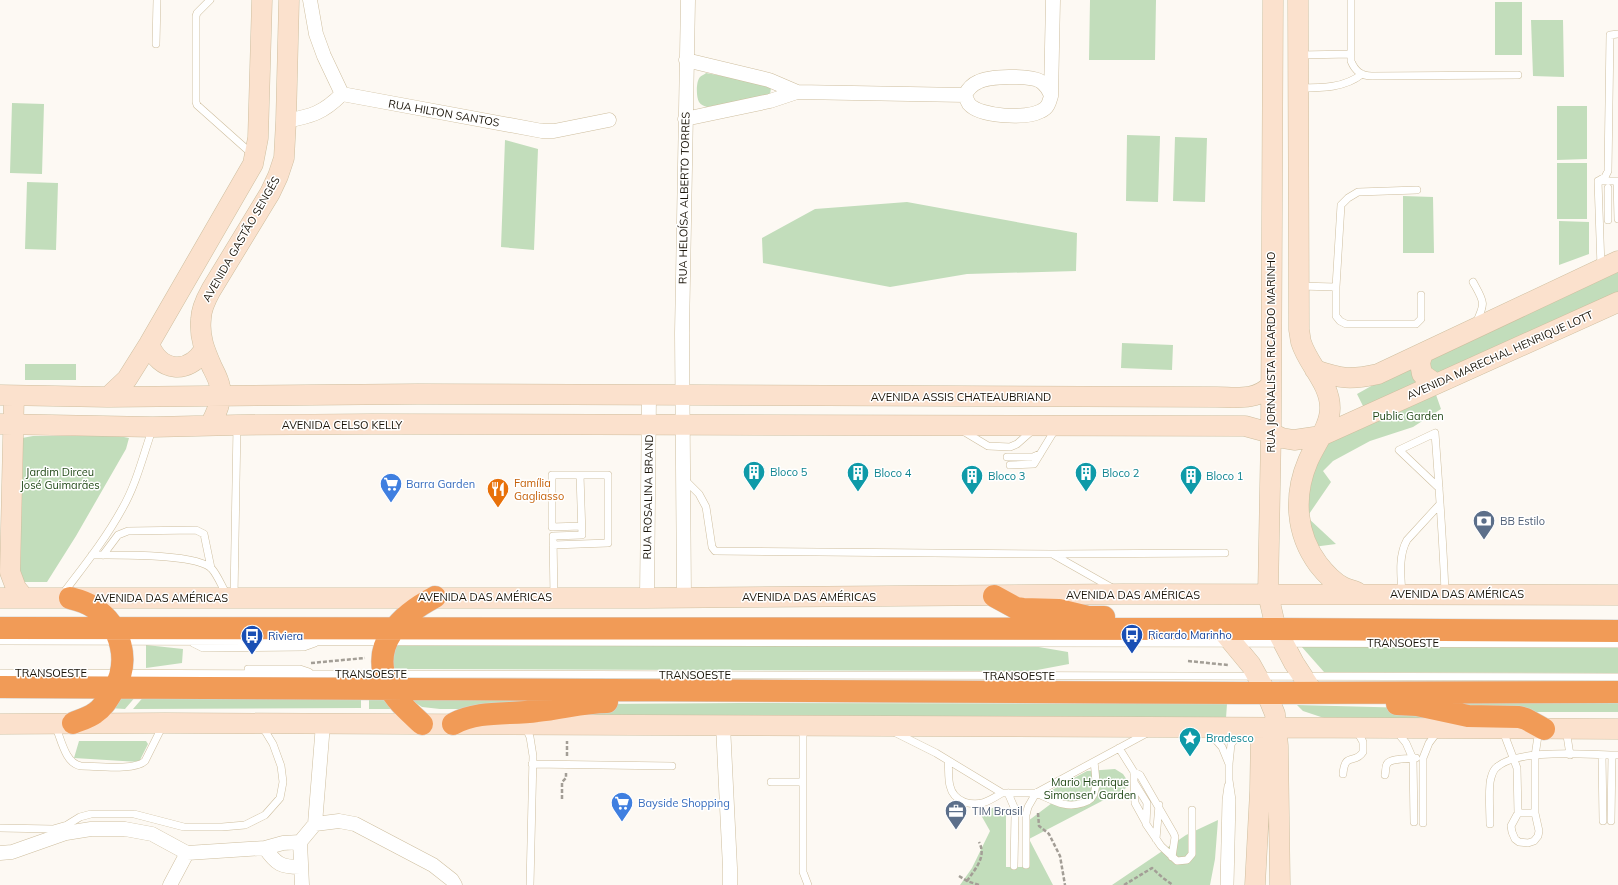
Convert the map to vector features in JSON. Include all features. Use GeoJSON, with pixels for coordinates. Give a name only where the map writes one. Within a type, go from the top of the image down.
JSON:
{"type":"FeatureCollection","features":[{"type":"Feature","properties":{"kind":"highway"},"geometry":{"type":"LineString","coordinates":[[994,596],[1016,608],[1059,610],[1088,617],[1109,618],[1137,629]]}},
{"type":"Feature","properties":{"kind":"highway"},"geometry":{"type":"LineString","coordinates":[[422,724],[404,708],[387,681],[383,657],[390,635],[410,612],[435,597]]}},
{"type":"Feature","properties":{"kind":"highway"},"geometry":{"type":"LineString","coordinates":[[63,723],[87,717],[100,709],[118,680],[123,656],[116,635],[104,616],[94,607],[65,598]]}},
{"type":"Feature","properties":{"kind":"highway"},"geometry":{"type":"LineString","coordinates":[[1593,631],[1608,622],[1618,619]]}},
{"type":"Feature","properties":{"kind":"highway"},"geometry":{"type":"LineString","coordinates":[[0,628],[116,635],[390,635],[1137,629],[1228,636],[1279,636],[1618,631]]}},
{"type":"Feature","properties":{"kind":"highway"},"geometry":{"type":"LineString","coordinates":[[0,687],[118,680],[387,681],[677,689],[1262,684],[1315,687],[1618,692]]}},
{"type":"Feature","properties":{"kind":"highway"},"geometry":{"type":"LineString","coordinates":[[1315,687],[1343,699],[1357,703],[1417,706],[1468,716],[1526,718],[1541,729]]}},
{"type":"Feature","properties":{"kind":"highway"},"geometry":{"type":"LineString","coordinates":[[453,724],[473,716],[539,711],[597,702],[637,700],[664,696],[677,689]]}},
{"type":"Feature","properties":{"kind":"street"},"geometry":{"type":"LineString","coordinates":[[108,397],[127,379],[149,344],[253,164],[258,138],[262,0]]}},
{"type":"Feature","properties":{"kind":"street","name":"AVENIDA GASTÃO SENGÉS"},"geometry":{"type":"LineString","coordinates":[[210,425],[215,416],[220,396],[220,387],[204,350],[200,318],[210,290],[270,193],[284,158],[289,0]]}},
{"type":"Feature","properties":{"kind":"street"},"geometry":{"type":"LineString","coordinates":[[286,121],[317,114],[331,106],[342,94],[316,34],[310,0]]}},
{"type":"Feature","properties":{"kind":"street","name":"RUA HELOÍSA ALBERTO TORRES"},"geometry":{"type":"LineString","coordinates":[[683,396],[682,333],[688,0]]}},
{"type":"Feature","properties":{"kind":"street"},"geometry":{"type":"LineString","coordinates":[[965,95],[969,104],[977,109],[991,114],[1029,115],[1042,111],[1049,104],[1051,96],[1053,0]]}},
{"type":"Feature","properties":{"kind":"street","name":"RUA JORNALISTA RICARDO MARINHO"},"geometry":{"type":"LineString","coordinates":[[1273,0],[1268,594],[1279,636],[1315,687]]}},
{"type":"Feature","properties":{"kind":"street"},"geometry":{"type":"LineString","coordinates":[[1298,0],[1298,204],[1300,330],[1301,342],[1315,370],[1325,385],[1330,409],[1328,419],[1321,436],[1307,461],[1300,486],[1298,512],[1301,528],[1310,552],[1329,577],[1343,587],[1363,594]]}},
{"type":"Feature","properties":{"kind":"street"},"geometry":{"type":"LineString","coordinates":[[686,60],[769,80],[797,92]]}},
{"type":"Feature","properties":{"kind":"street"},"geometry":{"type":"LineString","coordinates":[[965,95],[969,87],[988,78],[1030,78],[1040,81],[1048,88],[1051,96]]}},
{"type":"Feature","properties":{"kind":"street"},"geometry":{"type":"LineString","coordinates":[[685,119],[770,100],[797,92],[965,95]]}},
{"type":"Feature","properties":{"kind":"street","name":"RUA HILTON SANTOS"},"geometry":{"type":"LineString","coordinates":[[342,94],[542,131],[554,131],[609,120]]}},
{"type":"Feature","properties":{"kind":"street"},"geometry":{"type":"LineString","coordinates":[[1272,203],[1279,198],[1286,196],[1298,204]]}},
{"type":"Feature","properties":{"kind":"street"},"geometry":{"type":"LineString","coordinates":[[1315,370],[1344,379],[1360,378],[1378,374],[1609,265]]}},
{"type":"Feature","properties":{"kind":"street","name":"AVENIDA MARECHAL HENRIQUE LOTT"},"geometry":{"type":"LineString","coordinates":[[1270,433],[1282,438],[1294,440],[1321,436],[1618,302]]}},
{"type":"Feature","properties":{"kind":"street"},"geometry":{"type":"LineString","coordinates":[[149,344],[156,358],[164,364],[173,367],[182,367],[192,364],[199,358],[204,350]]}},
{"type":"Feature","properties":{"kind":"street"},"geometry":{"type":"LineString","coordinates":[[1423,353],[1420,363],[1422,374],[1436,384]]}},
{"type":"Feature","properties":{"kind":"street","name":"AVENIDA ASSIS CHATEAUBRIAND"},"geometry":{"type":"LineString","coordinates":[[649,396],[1217,397],[1254,396],[1264,392],[1270,386]]}},
{"type":"Feature","properties":{"kind":"street"},"geometry":{"type":"LineString","coordinates":[[418,394],[409,401],[406,410],[410,418],[418,424]]}},
{"type":"Feature","properties":{"kind":"street"},"geometry":{"type":"LineString","coordinates":[[24,598],[16,588],[10,572],[7,396],[108,397],[418,394],[649,396]]}},
{"type":"Feature","properties":{"kind":"street"},"geometry":{"type":"LineString","coordinates":[[372,395],[379,403],[381,410],[378,418],[372,424]]}},
{"type":"Feature","properties":{"kind":"street","name":"RUA ROSALINA BRAND"},"geometry":{"type":"LineString","coordinates":[[647,598],[649,396]]}},
{"type":"Feature","properties":{"kind":"street"},"geometry":{"type":"LineString","coordinates":[[683,396],[684,598]]}},
{"type":"Feature","properties":{"kind":"street"},"geometry":{"type":"LineString","coordinates":[[782,426],[773,417],[771,410],[774,402],[783,397]]}},
{"type":"Feature","properties":{"kind":"street"},"geometry":{"type":"LineString","coordinates":[[1217,397],[1225,405],[1227,411],[1225,419],[1217,426]]}},
{"type":"Feature","properties":{"kind":"street","name":"AVENIDA CELSO KELLY"},"geometry":{"type":"LineString","coordinates":[[7,433],[210,425],[418,424],[683,426]]}},
{"type":"Feature","properties":{"kind":"street"},"geometry":{"type":"LineString","coordinates":[[683,426],[1244,426],[1254,427],[1270,433]]}},
{"type":"Feature","properties":{"kind":"street","name":"AVENIDA DAS AMÉRICAS"},"geometry":{"type":"LineString","coordinates":[[0,598],[684,598],[1123,594],[1618,595]]}},
{"type":"Feature","properties":{"kind":"street"},"geometry":{"type":"LineString","coordinates":[[1228,636],[1251,665],[1273,707],[1260,728],[1280,885]]}},
{"type":"Feature","properties":{"kind":"street"},"geometry":{"type":"LineString","coordinates":[[0,724],[260,723],[883,727],[1618,729]]}},
{"type":"Feature","properties":{"kind":"street"},"geometry":{"type":"LineString","coordinates":[[302,885],[300,868],[300,842],[315,824],[317,791],[320,777],[323,724]]}},
{"type":"Feature","properties":{"kind":"street"},"geometry":{"type":"LineString","coordinates":[[723,725],[730,885]]}},
{"type":"Feature","properties":{"kind":"street"},"geometry":{"type":"LineString","coordinates":[[1255,885],[1269,790]]}},
{"type":"Feature","properties":{"kind":"street"},"geometry":{"type":"LineString","coordinates":[[315,824],[339,821],[355,824],[433,865],[456,885]]}},
{"type":"Feature","properties":{"kind":"street"},"geometry":{"type":"LineString","coordinates":[[0,853],[12,852],[66,833],[91,829],[125,829],[152,834],[187,853],[265,848],[283,843],[300,842]]}},
{"type":"Feature","properties":{"kind":"street"},"geometry":{"type":"LineString","coordinates":[[265,848],[276,861],[284,867],[300,868]]}},
{"type":"Feature","properties":{"kind":"street"},"geometry":{"type":"LineString","coordinates":[[170,885],[187,853]]}},
{"type":"Feature","properties":{"kind":"lane"},"geometry":{"type":"LineString","coordinates":[[156,44],[157,0]]}},
{"type":"Feature","properties":{"kind":"lane"},"geometry":{"type":"LineString","coordinates":[[210,0],[197,13],[196,16],[197,106],[255,157]]}},
{"type":"Feature","properties":{"kind":"lane"},"geometry":{"type":"LineString","coordinates":[[1351,0],[1351,61],[1354,67],[1362,74],[1372,76],[1518,76]]}},
{"type":"Feature","properties":{"kind":"lane"},"geometry":{"type":"LineString","coordinates":[[1598,181],[1605,176],[1608,171],[1610,35],[1618,34]]}},
{"type":"Feature","properties":{"kind":"lane"},"geometry":{"type":"LineString","coordinates":[[1298,55],[1351,54]]}},
{"type":"Feature","properties":{"kind":"lane"},"geometry":{"type":"LineString","coordinates":[[1298,88],[1317,88],[1341,85],[1353,81],[1362,74]]}},
{"type":"Feature","properties":{"kind":"lane"},"geometry":{"type":"LineString","coordinates":[[1598,181],[1618,181],[1618,218],[1599,223]]}},
{"type":"Feature","properties":{"kind":"lane"},"geometry":{"type":"LineString","coordinates":[[1598,181],[1599,223],[1609,265]]}},
{"type":"Feature","properties":{"kind":"lane"},"geometry":{"type":"LineString","coordinates":[[1608,188],[1608,220]]}},
{"type":"Feature","properties":{"kind":"lane"},"geometry":{"type":"LineString","coordinates":[[1417,190],[1358,192],[1348,198],[1341,205],[1336,287],[1336,316],[1340,321],[1346,324],[1416,324],[1421,319],[1421,295]]}},
{"type":"Feature","properties":{"kind":"lane"},"geometry":{"type":"LineString","coordinates":[[1473,282],[1484,301],[1483,308],[1474,329]]}},
{"type":"Feature","properties":{"kind":"lane"},"geometry":{"type":"LineString","coordinates":[[1299,286],[1336,287]]}},
{"type":"Feature","properties":{"kind":"lane"},"geometry":{"type":"LineString","coordinates":[[231,597],[237,425]]}},
{"type":"Feature","properties":{"kind":"lane"},"geometry":{"type":"LineString","coordinates":[[1010,465],[1032,465],[1036,462],[1057,426]]}},
{"type":"Feature","properties":{"kind":"lane"},"geometry":{"type":"LineString","coordinates":[[65,598],[122,509],[132,488],[153,427]]}},
{"type":"Feature","properties":{"kind":"lane"},"geometry":{"type":"LineString","coordinates":[[1439,488],[1400,450],[1435,433],[1439,488],[1440,504],[1445,594]]}},
{"type":"Feature","properties":{"kind":"lane"},"geometry":{"type":"LineString","coordinates":[[1007,458],[1033,457],[1040,454]]}},
{"type":"Feature","properties":{"kind":"lane"},"geometry":{"type":"LineString","coordinates":[[553,545],[608,544],[608,474],[552,475],[552,527],[581,526]]}},
{"type":"Feature","properties":{"kind":"lane"},"geometry":{"type":"LineString","coordinates":[[554,597],[553,536],[582,535],[580,475]]}},
{"type":"Feature","properties":{"kind":"lane"},"geometry":{"type":"LineString","coordinates":[[684,479],[699,494],[706,507],[712,547],[715,551],[1052,554],[1225,553]]}},
{"type":"Feature","properties":{"kind":"lane"},"geometry":{"type":"LineString","coordinates":[[1402,594],[1401,567],[1404,546],[1407,540],[1440,504]]}},
{"type":"Feature","properties":{"kind":"lane"},"geometry":{"type":"LineString","coordinates":[[103,555],[118,535],[128,531],[196,530],[204,534],[212,568],[231,597]]}},
{"type":"Feature","properties":{"kind":"lane"},"geometry":{"type":"LineString","coordinates":[[1052,554],[1123,594]]}},
{"type":"Feature","properties":{"kind":"lane"},"geometry":{"type":"LineString","coordinates":[[92,555],[132,555],[186,559],[199,562],[212,568]]}},
{"type":"Feature","properties":{"kind":"lane"},"geometry":{"type":"LineString","coordinates":[[0,641],[116,635],[191,642],[203,648],[304,647],[310,646],[316,642],[390,635],[1071,644],[1081,648],[1179,648],[1187,643],[1228,636]]}},
{"type":"Feature","properties":{"kind":"lane","name":"TRANSOESTE"},"geometry":{"type":"LineString","coordinates":[[1279,636],[1618,644]]}},
{"type":"Feature","properties":{"kind":"lane","name":"TRANSOESTE"},"geometry":{"type":"LineString","coordinates":[[0,673],[118,680],[197,673],[208,669],[289,668],[300,669],[312,674],[387,681],[1078,676],[1090,673],[1175,672],[1262,684]]}},
{"type":"Feature","properties":{"kind":"lane"},"geometry":{"type":"LineString","coordinates":[[1315,687],[1618,677]]}},
{"type":"Feature","properties":{"kind":"lane"},"geometry":{"type":"LineString","coordinates":[[63,723],[69,760],[76,766],[133,767],[142,764],[145,761],[165,723]]}},
{"type":"Feature","properties":{"kind":"lane"},"geometry":{"type":"LineString","coordinates":[[0,828],[53,829],[67,825],[80,817],[91,814],[134,814],[184,828],[245,825],[265,815],[280,798],[283,782],[281,766],[273,744],[260,723]]}},
{"type":"Feature","properties":{"kind":"lane"},"geometry":{"type":"LineString","coordinates":[[524,724],[530,737],[532,764],[530,885]]}},
{"type":"Feature","properties":{"kind":"lane"},"geometry":{"type":"LineString","coordinates":[[803,726],[804,872],[808,885]]}},
{"type":"Feature","properties":{"kind":"lane"},"geometry":{"type":"LineString","coordinates":[[883,727],[936,753],[1005,793],[1014,807],[1014,866]]}},
{"type":"Feature","properties":{"kind":"lane"},"geometry":{"type":"LineString","coordinates":[[1026,865],[1026,815],[1028,807],[1036,793],[1158,728]]}},
{"type":"Feature","properties":{"kind":"lane"},"geometry":{"type":"LineString","coordinates":[[1205,728],[1218,741],[1229,764]]}},
{"type":"Feature","properties":{"kind":"lane"},"geometry":{"type":"LineString","coordinates":[[1224,885],[1226,800],[1229,780],[1231,744],[1260,728]]}},
{"type":"Feature","properties":{"kind":"lane"},"geometry":{"type":"LineString","coordinates":[[1343,774],[1344,764],[1346,761],[1358,757],[1363,752],[1363,742],[1356,729]]}},
{"type":"Feature","properties":{"kind":"lane"},"geometry":{"type":"LineString","coordinates":[[1395,729],[1406,743],[1413,758],[1414,822]]}},
{"type":"Feature","properties":{"kind":"lane"},"geometry":{"type":"LineString","coordinates":[[1423,823],[1423,758],[1439,729]]}},
{"type":"Feature","properties":{"kind":"lane"},"geometry":{"type":"LineString","coordinates":[[1502,729],[1517,768],[1518,813],[1512,826],[1512,832],[1515,839],[1519,842],[1528,843],[1534,841],[1538,836],[1539,831],[1535,813],[1535,756],[1541,729]]}},
{"type":"Feature","properties":{"kind":"lane"},"geometry":{"type":"LineString","coordinates":[[1566,729],[1570,754]]}},
{"type":"Feature","properties":{"kind":"lane"},"geometry":{"type":"LineString","coordinates":[[1119,748],[1134,772],[1140,775],[1176,837],[1172,857]]}},
{"type":"Feature","properties":{"kind":"lane"},"geometry":{"type":"LineString","coordinates":[[1490,824],[1490,780],[1496,768],[1513,759],[1570,754],[1615,755],[1611,821]]}},
{"type":"Feature","properties":{"kind":"lane"},"geometry":{"type":"LineString","coordinates":[[1602,755],[1603,821]]}},
{"type":"Feature","properties":{"kind":"lane"},"geometry":{"type":"LineString","coordinates":[[1386,775],[1387,764],[1389,762],[1394,760],[1423,758]]}},
{"type":"Feature","properties":{"kind":"lane"},"geometry":{"type":"LineString","coordinates":[[948,761],[949,785],[953,794],[958,799],[973,804],[980,804],[1005,793],[1036,793],[1066,805],[1074,806],[1088,802],[1093,797],[1095,790],[1094,762]]}},
{"type":"Feature","properties":{"kind":"lane"},"geometry":{"type":"LineString","coordinates":[[532,764],[672,766]]}},
{"type":"Feature","properties":{"kind":"lane"},"geometry":{"type":"LineString","coordinates":[[1134,772],[1135,803],[1156,839],[1177,861],[1187,860],[1192,854],[1192,810]]}},
{"type":"Feature","properties":{"kind":"lane"},"geometry":{"type":"LineString","coordinates":[[1229,780],[1232,800],[1230,885]]}},
{"type":"Feature","properties":{"kind":"lane"},"geometry":{"type":"LineString","coordinates":[[771,782],[803,782]]}},
{"type":"Feature","properties":{"kind":"lane"},"geometry":{"type":"LineString","coordinates":[[1134,782],[1147,803],[1146,824]]}},
{"type":"Feature","properties":{"kind":"lane"},"geometry":{"type":"LineString","coordinates":[[1156,839],[1158,805]]}},
{"type":"Feature","properties":{"kind":"lane"},"geometry":{"type":"LineString","coordinates":[[1518,813],[1535,813]]}},
{"type":"Feature","properties":{"kind":"path"},"geometry":{"type":"LineString","coordinates":[[305,663],[365,658]]}},
{"type":"Feature","properties":{"kind":"path"},"geometry":{"type":"LineString","coordinates":[[1188,660],[1233,666]]}},
{"type":"Feature","properties":{"kind":"path"},"geometry":{"type":"LineString","coordinates":[[1038,810],[1039,826],[1048,834],[1060,856],[1066,885]]}},
{"type":"Feature","properties":{"kind":"path"},"geometry":{"type":"LineString","coordinates":[[967,882],[981,861],[982,848],[979,842]]}},
{"type":"Feature","properties":{"kind":"path"},"geometry":{"type":"LineString","coordinates":[[1124,885],[1152,868],[1173,885]]}},
{"type":"Feature","properties":{"kind":"path"},"geometry":{"type":"LineString","coordinates":[[959,876],[967,882],[980,885]]}},
{"type":"Feature","properties":{"kind":"green space"},"geometry":{"type":"Polygon","coordinates":[[[1090,0],[1156,0],[1155,60],[1089,60],[1090,0]]]}},
{"type":"Feature","properties":{"kind":"green space"},"geometry":{"type":"Polygon","coordinates":[[[1495,2],[1522,2],[1522,55],[1495,55],[1495,2]]]}},
{"type":"Feature","properties":{"kind":"green space"},"geometry":{"type":"Polygon","coordinates":[[[1531,20],[1563,20],[1564,77],[1533,76],[1531,20]]]}},
{"type":"Feature","properties":{"kind":"green space"},"geometry":{"type":"Polygon","coordinates":[[[706,73],[767,84],[771,88],[770,95],[706,107],[699,102],[697,97],[697,89],[699,79],[706,73]]]}},
{"type":"Feature","properties":{"kind":"green space"},"geometry":{"type":"Polygon","coordinates":[[[12,103],[44,104],[42,174],[10,173],[12,103]]]}},
{"type":"Feature","properties":{"kind":"green space"},"geometry":{"type":"Polygon","coordinates":[[[1557,106],[1587,106],[1587,159],[1557,160],[1557,106]]]}},
{"type":"Feature","properties":{"kind":"green space"},"geometry":{"type":"Polygon","coordinates":[[[1127,135],[1160,136],[1158,202],[1126,201],[1127,135]]]}},
{"type":"Feature","properties":{"kind":"green space"},"geometry":{"type":"Polygon","coordinates":[[[1175,137],[1207,138],[1205,202],[1173,201],[1175,137]]]}},
{"type":"Feature","properties":{"kind":"green space"},"geometry":{"type":"Polygon","coordinates":[[[505,140],[538,149],[534,250],[501,247],[505,140]]]}},
{"type":"Feature","properties":{"kind":"green space"},"geometry":{"type":"Polygon","coordinates":[[[1557,163],[1587,163],[1587,219],[1557,219],[1557,163]]]}},
{"type":"Feature","properties":{"kind":"green space"},"geometry":{"type":"Polygon","coordinates":[[[27,182],[58,183],[56,250],[25,249],[27,182]]]}},
{"type":"Feature","properties":{"kind":"green space"},"geometry":{"type":"Polygon","coordinates":[[[1403,196],[1433,197],[1434,253],[1403,253],[1403,196]]]}},
{"type":"Feature","properties":{"kind":"green space"},"geometry":{"type":"Polygon","coordinates":[[[907,202],[1077,233],[1076,271],[967,274],[890,287],[763,263],[762,238],[815,209],[907,202]]]}},
{"type":"Feature","properties":{"kind":"green space"},"geometry":{"type":"Polygon","coordinates":[[[1559,221],[1589,222],[1589,254],[1559,265],[1559,221]]]}},
{"type":"Feature","properties":{"kind":"green space"},"geometry":{"type":"Polygon","coordinates":[[[1618,268],[1618,293],[1364,408],[1357,394],[1382,380],[1618,268]]]}},
{"type":"Feature","properties":{"kind":"green space"},"geometry":{"type":"Polygon","coordinates":[[[1122,343],[1173,345],[1172,370],[1121,368],[1122,343]]]}},
{"type":"Feature","properties":{"kind":"green space"},"geometry":{"type":"Polygon","coordinates":[[[25,364],[76,364],[76,380],[25,380],[25,364]]]}},
{"type":"Feature","properties":{"kind":"green space","name":"Public Garden"},"geometry":{"type":"Polygon","coordinates":[[[1434,389],[1441,409],[1413,427],[1370,441],[1333,461],[1323,471],[1331,482],[1307,517],[1336,544],[1313,547],[1304,526],[1305,487],[1311,464],[1325,444],[1347,431],[1434,389]]]}},
{"type":"Feature","properties":{"kind":"green space","name":"Jardim Dirceu José Guimarães"},"geometry":{"type":"Polygon","coordinates":[[[33,436],[119,436],[129,438],[126,449],[76,536],[47,582],[25,582],[18,575],[22,438],[33,436]]]}},
{"type":"Feature","properties":{"kind":"green space"},"geometry":{"type":"Polygon","coordinates":[[[393,644],[1027,645],[1068,652],[1069,664],[1032,671],[392,669],[393,644]]]}},
{"type":"Feature","properties":{"kind":"green space"},"geometry":{"type":"Polygon","coordinates":[[[146,645],[183,649],[182,663],[146,668],[146,645]]]}},
{"type":"Feature","properties":{"kind":"green space"},"geometry":{"type":"Polygon","coordinates":[[[1301,646],[1618,647],[1618,673],[1324,672],[1301,646]]]}},
{"type":"Feature","properties":{"kind":"green space"},"geometry":{"type":"Polygon","coordinates":[[[146,694],[361,696],[361,708],[133,709],[146,694]]]}},
{"type":"Feature","properties":{"kind":"green space"},"geometry":{"type":"Polygon","coordinates":[[[121,695],[137,695],[125,709],[108,708],[121,695]]]}},
{"type":"Feature","properties":{"kind":"green space"},"geometry":{"type":"Polygon","coordinates":[[[369,696],[384,696],[396,709],[369,709],[369,696]]]}},
{"type":"Feature","properties":{"kind":"green space"},"geometry":{"type":"Polygon","coordinates":[[[589,697],[481,709],[440,709],[422,707],[410,699],[589,697]]]}},
{"type":"Feature","properties":{"kind":"green space"},"geometry":{"type":"Polygon","coordinates":[[[1448,699],[1618,700],[1618,712],[1478,712],[1448,699]]]}},
{"type":"Feature","properties":{"kind":"green space"},"geometry":{"type":"Polygon","coordinates":[[[604,704],[1227,704],[1226,718],[601,716],[562,711],[604,704]]]}},
{"type":"Feature","properties":{"kind":"green space"},"geometry":{"type":"Polygon","coordinates":[[[1297,705],[1412,708],[1436,719],[1324,718],[1303,711],[1297,705]]]}},
{"type":"Feature","properties":{"kind":"green space"},"geometry":{"type":"Polygon","coordinates":[[[79,741],[146,741],[148,744],[139,762],[74,758],[79,741]]]}},
{"type":"Feature","properties":{"kind":"green space","name":"Mario Henrique Simonsen' Garden"},"geometry":{"type":"Polygon","coordinates":[[[1115,769],[1123,774],[1129,783],[1125,789],[1029,839],[1053,885],[960,885],[972,868],[990,831],[981,815],[994,807],[1006,812],[1006,867],[1030,867],[1028,821],[1052,803],[1052,790],[1087,771],[1115,769]]]}},
{"type":"Feature","properties":{"kind":"green space"},"geometry":{"type":"Polygon","coordinates":[[[1218,820],[1215,859],[1210,885],[1112,885],[1186,835],[1218,820]]]}},
{"type":"Feature","properties":{"kind":"place","name":"Bloco 5"},"geometry":{"type":"Point","coordinates":[754,492]}},
{"type":"Feature","properties":{"kind":"place","name":"Bloco 4"},"geometry":{"type":"Point","coordinates":[858,492]}},
{"type":"Feature","properties":{"kind":"place","name":"Bloco 2"},"geometry":{"type":"Point","coordinates":[1086,492]}},
{"type":"Feature","properties":{"kind":"place","name":"Bloco 3"},"geometry":{"type":"Point","coordinates":[972,496]}},
{"type":"Feature","properties":{"kind":"place","name":"Bloco 1"},"geometry":{"type":"Point","coordinates":[1191,496]}},
{"type":"Feature","properties":{"kind":"place","name":"Barra Garden"},"geometry":{"type":"Point","coordinates":[391,504]}},
{"type":"Feature","properties":{"kind":"place","name":"Família Gagliasso"},"geometry":{"type":"Point","coordinates":[498,508]}},
{"type":"Feature","properties":{"kind":"place","name":"BB Estilo"},"geometry":{"type":"Point","coordinates":[1484,540]}},
{"type":"Feature","properties":{"kind":"place","name":"Ricardo Marinho"},"geometry":{"type":"Point","coordinates":[1132,654]}},
{"type":"Feature","properties":{"kind":"place","name":"Riviera"},"geometry":{"type":"Point","coordinates":[252,656]}},
{"type":"Feature","properties":{"kind":"place","name":"Bradesco"},"geometry":{"type":"Point","coordinates":[1190,758]}},
{"type":"Feature","properties":{"kind":"place","name":"Bayside Shopping"},"geometry":{"type":"Point","coordinates":[622,822]}},
{"type":"Feature","properties":{"kind":"place","name":"TIM Brasil"},"geometry":{"type":"Point","coordinates":[956,830]}}]}
